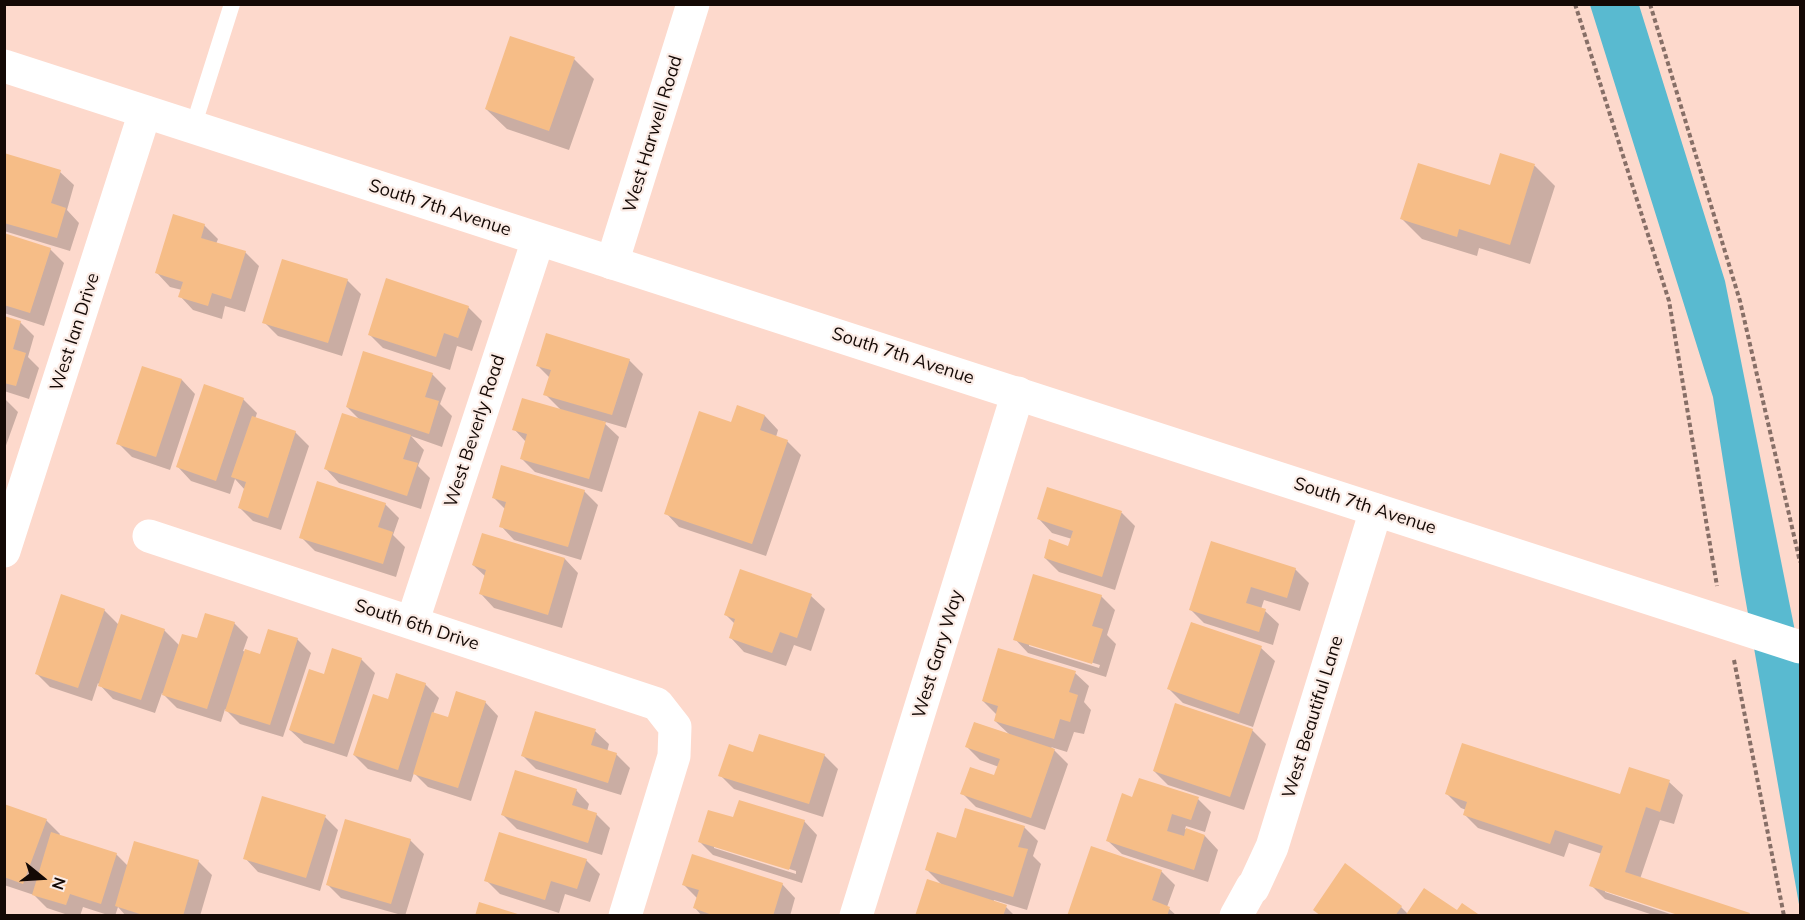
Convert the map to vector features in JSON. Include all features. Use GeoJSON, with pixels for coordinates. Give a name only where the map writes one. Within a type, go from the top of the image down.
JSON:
{"type":"FeatureCollection","features":[{"type":"Feature","properties":{"kind":"street","name":"West Harwell Road"},"geometry":{"type":"LineString","coordinates":[[612,263],[693,4]]}},
{"type":"Feature","properties":{"kind":"street","name":"South 7th Avenue"},"geometry":{"type":"LineString","coordinates":[[4,66],[1377,510],[1738,642],[1798,646]]}},
{"type":"Feature","properties":{"kind":"street","name":"West Ian Drive"},"geometry":{"type":"LineString","coordinates":[[4,551],[145,112]]}},
{"type":"Feature","properties":{"kind":"street","name":"West Beverly Road"},"geometry":{"type":"LineString","coordinates":[[412,623],[538,240]]}},
{"type":"Feature","properties":{"kind":"street","name":"West Gary Way"},"geometry":{"type":"LineString","coordinates":[[856,915],[1018,393]]}},
{"type":"Feature","properties":{"kind":"street","name":"West Beautiful Lane"},"geometry":{"type":"LineString","coordinates":[[1236,915],[1253,888],[1272,847],[1377,510]]}},
{"type":"Feature","properties":{"kind":"street","name":"South 6th Drive"},"geometry":{"type":"LineString","coordinates":[[149,536],[657,704],[675,727],[675,756],[625,915]]}},
{"type":"Feature","properties":{"kind":"lane"},"geometry":{"type":"LineString","coordinates":[[193,127],[232,4]]}},
{"type":"Feature","properties":{"kind":"path"},"geometry":{"type":"LineString","coordinates":[[1575,4],[1669,301],[1718,593]]}},
{"type":"Feature","properties":{"kind":"path"},"geometry":{"type":"LineString","coordinates":[[1650,4],[1740,301],[1800,562]]}},
{"type":"Feature","properties":{"kind":"path"},"geometry":{"type":"LineString","coordinates":[[1738,642],[1740,685],[1784,915]]}},
{"type":"Feature","properties":{"kind":"water"},"geometry":{"type":"Polygon","coordinates":[[[1590,5],[1639,5],[1725,281],[1800,656],[1800,910],[1741,574],[1713,397],[1590,5]]]}},
{"type":"Feature","properties":{"kind":"building"},"geometry":{"type":"Polygon","coordinates":[[[510,36],[575,57],[549,131],[485,109],[510,36]]]}},
{"type":"Feature","properties":{"kind":"building"},"geometry":{"type":"Polygon","coordinates":[[[4,153],[61,170],[51,203],[66,208],[57,238],[4,223],[4,153]]]}},
{"type":"Feature","properties":{"kind":"building"},"geometry":{"type":"Polygon","coordinates":[[[1500,153],[1535,164],[1510,245],[1459,229],[1457,237],[1400,219],[1418,163],[1490,185],[1500,153]]]}},
{"type":"Feature","properties":{"kind":"building"},"geometry":{"type":"Polygon","coordinates":[[[173,214],[205,224],[201,238],[246,251],[231,299],[212,293],[208,306],[178,297],[183,282],[155,273],[173,214]]]}},
{"type":"Feature","properties":{"kind":"building"},"geometry":{"type":"Polygon","coordinates":[[[4,233],[51,248],[30,313],[4,305],[4,233]]]}},
{"type":"Feature","properties":{"kind":"building"},"geometry":{"type":"Polygon","coordinates":[[[282,259],[348,279],[328,343],[262,323],[282,259]]]}},
{"type":"Feature","properties":{"kind":"building"},"geometry":{"type":"Polygon","coordinates":[[[386,278],[469,306],[458,338],[444,333],[436,357],[368,335],[386,278]]]}},
{"type":"Feature","properties":{"kind":"building"},"geometry":{"type":"Polygon","coordinates":[[[4,316],[21,321],[13,349],[26,353],[16,386],[4,383],[4,316]]]}},
{"type":"Feature","properties":{"kind":"building"},"geometry":{"type":"Polygon","coordinates":[[[546,333],[630,359],[612,415],[543,395],[551,370],[536,366],[546,333]]]}},
{"type":"Feature","properties":{"kind":"building"},"geometry":{"type":"Polygon","coordinates":[[[363,351],[433,373],[425,397],[439,401],[429,434],[346,407],[363,351]]]}},
{"type":"Feature","properties":{"kind":"building"},"geometry":{"type":"Polygon","coordinates":[[[142,366],[182,379],[156,457],[116,444],[142,366]]]}},
{"type":"Feature","properties":{"kind":"building"},"geometry":{"type":"Polygon","coordinates":[[[204,384],[244,398],[216,481],[176,467],[204,384]]]}},
{"type":"Feature","properties":{"kind":"building"},"geometry":{"type":"Polygon","coordinates":[[[522,398],[606,422],[589,479],[520,459],[527,434],[512,430],[522,398]]]}},
{"type":"Feature","properties":{"kind":"building"},"geometry":{"type":"Polygon","coordinates":[[[737,405],[765,415],[760,430],[788,440],[752,544],[664,514],[699,411],[731,422],[737,405]]]}},
{"type":"Feature","properties":{"kind":"building"},"geometry":{"type":"Polygon","coordinates":[[[342,413],[411,435],[403,459],[418,463],[407,496],[324,469],[342,413]]]}},
{"type":"Feature","properties":{"kind":"building"},"geometry":{"type":"Polygon","coordinates":[[[252,416],[296,431],[268,518],[238,508],[246,482],[231,477],[252,416]]]}},
{"type":"Feature","properties":{"kind":"building"},"geometry":{"type":"Polygon","coordinates":[[[501,465],[585,490],[568,547],[499,527],[506,502],[492,498],[501,465]]]}},
{"type":"Feature","properties":{"kind":"building"},"geometry":{"type":"Polygon","coordinates":[[[317,481],[386,503],[378,527],[393,532],[383,564],[299,538],[317,481]]]}},
{"type":"Feature","properties":{"kind":"building"},"geometry":{"type":"Polygon","coordinates":[[[1047,487],[1122,511],[1102,577],[1044,558],[1049,539],[1068,546],[1073,531],[1037,519],[1047,487]]]}},
{"type":"Feature","properties":{"kind":"building"},"geometry":{"type":"Polygon","coordinates":[[[482,533],[565,558],[548,615],[479,594],[486,570],[472,565],[482,533]]]}},
{"type":"Feature","properties":{"kind":"building"},"geometry":{"type":"Polygon","coordinates":[[[1211,541],[1296,568],[1287,598],[1251,587],[1246,603],[1266,609],[1259,632],[1189,610],[1211,541]]]}},
{"type":"Feature","properties":{"kind":"building"},"geometry":{"type":"Polygon","coordinates":[[[740,569],[812,594],[797,638],[780,632],[772,653],[729,638],[735,619],[724,615],[740,569]]]}},
{"type":"Feature","properties":{"kind":"building"},"geometry":{"type":"Polygon","coordinates":[[[1033,574],[1102,595],[1092,626],[1103,629],[1092,664],[1013,640],[1033,574]]]}},
{"type":"Feature","properties":{"kind":"building"},"geometry":{"type":"Polygon","coordinates":[[[61,594],[105,609],[78,688],[35,674],[61,594]]]}},
{"type":"Feature","properties":{"kind":"building"},"geometry":{"type":"Polygon","coordinates":[[[205,613],[235,622],[207,709],[162,695],[182,634],[197,638],[205,613]]]}},
{"type":"Feature","properties":{"kind":"building"},"geometry":{"type":"Polygon","coordinates":[[[121,614],[165,629],[141,700],[98,686],[121,614]]]}},
{"type":"Feature","properties":{"kind":"building"},"geometry":{"type":"Polygon","coordinates":[[[1191,622],[1262,646],[1239,714],[1167,689],[1191,622]]]}},
{"type":"Feature","properties":{"kind":"building"},"geometry":{"type":"Polygon","coordinates":[[[268,629],[298,638],[270,725],[225,711],[245,649],[260,654],[268,629]]]}},
{"type":"Feature","properties":{"kind":"building"},"geometry":{"type":"Polygon","coordinates":[[[332,648],[362,658],[334,744],[289,730],[309,669],[324,674],[332,648]]]}},
{"type":"Feature","properties":{"kind":"building"},"geometry":{"type":"Polygon","coordinates":[[[998,648],[1076,671],[1069,692],[1078,695],[1070,722],[1060,719],[1054,739],[994,721],[998,706],[982,701],[998,648]]]}},
{"type":"Feature","properties":{"kind":"building"},"geometry":{"type":"Polygon","coordinates":[[[396,673],[426,683],[398,770],[353,755],[373,694],[388,699],[396,673]]]}},
{"type":"Feature","properties":{"kind":"building"},"geometry":{"type":"Polygon","coordinates":[[[456,691],[486,701],[458,788],[413,774],[432,712],[448,717],[456,691]]]}},
{"type":"Feature","properties":{"kind":"building"},"geometry":{"type":"Polygon","coordinates":[[[1175,703],[1253,729],[1230,797],[1153,771],[1175,703]]]}},
{"type":"Feature","properties":{"kind":"building"},"geometry":{"type":"Polygon","coordinates":[[[535,711],[596,729],[591,745],[617,753],[608,783],[521,756],[535,711]]]}},
{"type":"Feature","properties":{"kind":"building"},"geometry":{"type":"Polygon","coordinates":[[[974,722],[1055,749],[1031,818],[960,794],[970,767],[994,775],[1000,759],[965,747],[974,722]]]}},
{"type":"Feature","properties":{"kind":"building"},"geometry":{"type":"Polygon","coordinates":[[[759,734],[825,754],[809,804],[718,776],[729,744],[753,752],[759,734]]]}},
{"type":"Feature","properties":{"kind":"building"},"geometry":{"type":"Polygon","coordinates":[[[1462,743],[1620,794],[1629,767],[1670,780],[1660,812],[1646,807],[1625,872],[1750,913],[1749,916],[1681,916],[1589,886],[1603,846],[1555,830],[1550,844],[1463,815],[1467,802],[1445,794],[1462,743]]]}},
{"type":"Feature","properties":{"kind":"building"},"geometry":{"type":"Polygon","coordinates":[[[515,770],[577,789],[572,805],[597,813],[588,843],[501,815],[515,770]]]}},
{"type":"Feature","properties":{"kind":"building"},"geometry":{"type":"Polygon","coordinates":[[[1139,778],[1199,797],[1191,820],[1172,814],[1167,831],[1184,836],[1186,828],[1205,835],[1194,870],[1106,841],[1122,793],[1132,797],[1139,778]]]}},
{"type":"Feature","properties":{"kind":"building"},"geometry":{"type":"Polygon","coordinates":[[[262,796],[326,815],[306,878],[243,859],[262,796]]]}},
{"type":"Feature","properties":{"kind":"building"},"geometry":{"type":"Polygon","coordinates":[[[739,800],[805,820],[789,870],[698,842],[708,810],[733,817],[739,800]]]}},
{"type":"Feature","properties":{"kind":"building"},"geometry":{"type":"Polygon","coordinates":[[[4,804],[47,819],[23,884],[4,877],[4,804]]]}},
{"type":"Feature","properties":{"kind":"building"},"geometry":{"type":"Polygon","coordinates":[[[965,808],[1025,826],[1018,847],[1028,849],[1013,897],[925,870],[937,832],[956,838],[965,808]]]}},
{"type":"Feature","properties":{"kind":"building"},"geometry":{"type":"Polygon","coordinates":[[[345,819],[411,839],[391,904],[326,885],[345,819]]]}},
{"type":"Feature","properties":{"kind":"building"},"geometry":{"type":"Polygon","coordinates":[[[51,832],[117,853],[101,904],[70,894],[66,905],[32,895],[51,832]]]}},
{"type":"Feature","properties":{"kind":"building"},"geometry":{"type":"Polygon","coordinates":[[[499,832],[587,859],[577,889],[551,881],[545,900],[484,881],[499,832]]]}},
{"type":"Feature","properties":{"kind":"building"},"geometry":{"type":"Polygon","coordinates":[[[134,841],[199,860],[183,916],[146,916],[115,906],[134,841]]]}},
{"type":"Feature","properties":{"kind":"building"},"geometry":{"type":"Polygon","coordinates":[[[1091,846],[1162,870],[1152,900],[1170,907],[1167,916],[1067,916],[1091,846]]]}},
{"type":"Feature","properties":{"kind":"building"},"geometry":{"type":"Polygon","coordinates":[[[692,854],[783,883],[773,916],[715,916],[693,908],[699,890],[682,885],[692,854]]]}},
{"type":"Feature","properties":{"kind":"building"},"geometry":{"type":"Polygon","coordinates":[[[1345,863],[1402,906],[1395,916],[1321,916],[1313,910],[1345,863]]]}},
{"type":"Feature","properties":{"kind":"building"},"geometry":{"type":"Polygon","coordinates":[[[927,879],[1007,905],[1003,916],[915,916],[927,879]]]}},
{"type":"Feature","properties":{"kind":"building"},"geometry":{"type":"Polygon","coordinates":[[[1424,888],[1457,910],[1462,903],[1481,916],[1405,916],[1424,888]]]}},
{"type":"Feature","properties":{"kind":"building"},"geometry":{"type":"Polygon","coordinates":[[[479,902],[521,915],[521,916],[475,916],[479,902]]]}}]}
